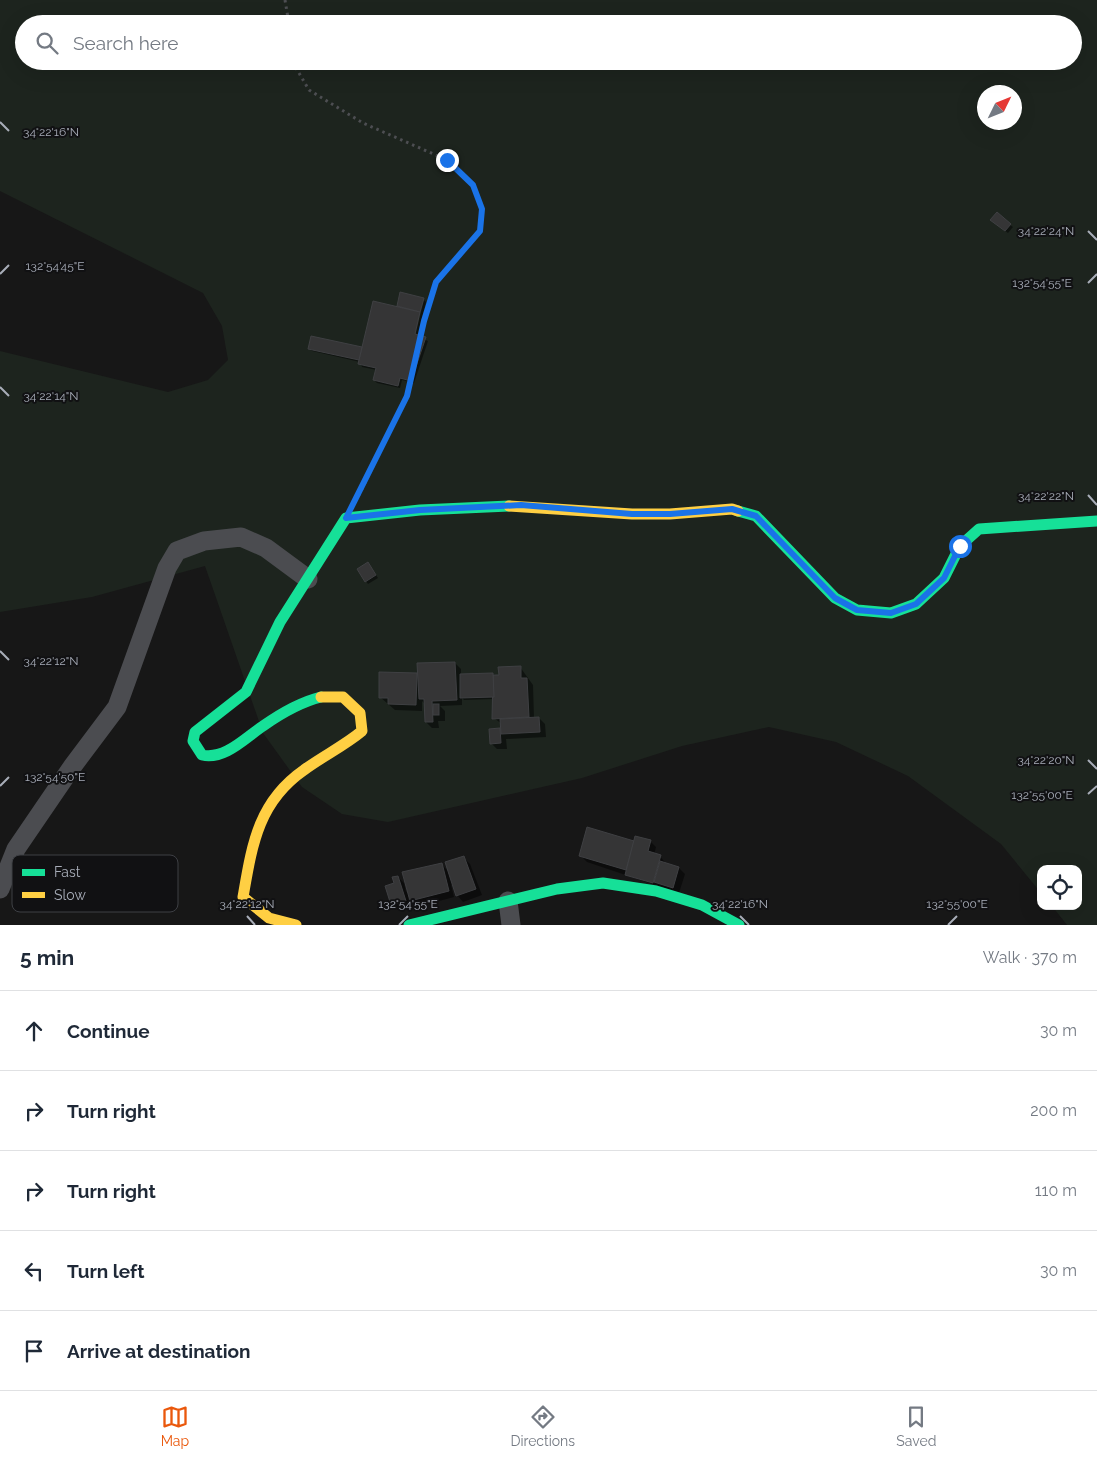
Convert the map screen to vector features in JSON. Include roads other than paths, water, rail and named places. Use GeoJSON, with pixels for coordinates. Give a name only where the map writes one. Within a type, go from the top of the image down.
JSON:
{"type":"FeatureCollection","features":[{"type":"Feature","properties":{"kind":"street"},"geometry":{"type":"LineString","coordinates":[[296,925],[269,918],[243,897],[250,850],[260,823],[278,792],[318,760],[356,737],[362,731],[360,713],[342,697],[325,696],[310,700],[264,725],[231,749],[211,757],[202,755],[193,741],[195,732],[246,692],[280,622],[346,518],[420,510],[521,505],[632,514],[670,514],[732,509],[756,516],[835,598],[857,610],[891,613],[916,604],[944,578],[960,546],[978,529],[1097,521]]}},
{"type":"Feature","properties":{"kind":"street"},"geometry":{"type":"LineString","coordinates":[[14,855],[72,767],[117,707],[167,568],[177,551],[204,541],[241,537],[266,548],[308,580]]}},
{"type":"Feature","properties":{"kind":"street"},"geometry":{"type":"LineString","coordinates":[[0,889],[12,859]]}},
{"type":"Feature","properties":{"kind":"street"},"geometry":{"type":"LineString","coordinates":[[409,925],[557,889],[603,883],[656,891],[702,905],[739,925]]}},
{"type":"Feature","properties":{"kind":"street"},"geometry":{"type":"LineString","coordinates":[[508,901],[511,925]]}}]}
